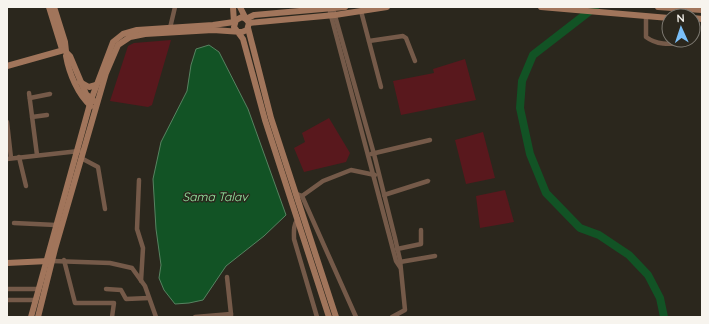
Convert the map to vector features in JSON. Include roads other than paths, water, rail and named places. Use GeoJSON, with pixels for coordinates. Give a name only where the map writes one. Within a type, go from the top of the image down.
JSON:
{"type":"FeatureCollection","features":[{"type":"Feature","properties":{"kind":"main road"},"geometry":{"type":"LineString","coordinates":[[49,7],[65,51],[70,56],[80,82],[94,104]]}},
{"type":"Feature","properties":{"kind":"main road"},"geometry":{"type":"LineString","coordinates":[[54,7],[65,42],[66,58],[75,84],[94,104]]}},
{"type":"Feature","properties":{"kind":"main road"},"geometry":{"type":"LineString","coordinates":[[233,7],[234,27],[243,39],[259,86],[298,219],[329,317]]}},
{"type":"Feature","properties":{"kind":"main road"},"geometry":{"type":"LineString","coordinates":[[240,7],[248,23],[259,86]]}},
{"type":"Feature","properties":{"kind":"main road"},"geometry":{"type":"LineString","coordinates":[[332,12],[345,7]]}},
{"type":"Feature","properties":{"kind":"main road"},"geometry":{"type":"LineString","coordinates":[[38,317],[56,225],[94,104],[114,51],[124,40],[145,34],[213,30],[242,32],[254,15],[360,11],[387,7]]}},
{"type":"Feature","properties":{"kind":"main road"},"geometry":{"type":"LineString","coordinates":[[541,7],[661,18]]}},
{"type":"Feature","properties":{"kind":"main road"},"geometry":{"type":"LineString","coordinates":[[658,7],[702,10]]}},
{"type":"Feature","properties":{"kind":"main road"},"geometry":{"type":"LineString","coordinates":[[94,104],[96,85],[109,48],[117,38],[137,30],[234,22],[240,17],[248,23]]}},
{"type":"Feature","properties":{"kind":"main road"},"geometry":{"type":"LineString","coordinates":[[7,66],[65,51]]}},
{"type":"Feature","properties":{"kind":"main road"},"geometry":{"type":"LineString","coordinates":[[80,82],[89,87],[96,85]]}},
{"type":"Feature","properties":{"kind":"main road"},"geometry":{"type":"LineString","coordinates":[[266,111],[300,195],[336,317]]}},
{"type":"Feature","properties":{"kind":"main road"},"geometry":{"type":"LineString","coordinates":[[31,317],[38,289],[49,261],[81,158],[80,151]]}},
{"type":"Feature","properties":{"kind":"main road"},"geometry":{"type":"LineString","coordinates":[[7,264],[49,261]]}},
{"type":"Feature","properties":{"kind":"street"},"geometry":{"type":"LineString","coordinates":[[170,28],[175,7]]}},
{"type":"Feature","properties":{"kind":"street"},"geometry":{"type":"LineString","coordinates":[[360,11],[381,87]]}},
{"type":"Feature","properties":{"kind":"street"},"geometry":{"type":"LineString","coordinates":[[332,12],[396,261],[400,264]]}},
{"type":"Feature","properties":{"kind":"street"},"geometry":{"type":"LineString","coordinates":[[646,17],[646,37],[653,42],[661,44]]}},
{"type":"Feature","properties":{"kind":"street"},"geometry":{"type":"LineString","coordinates":[[369,41],[403,36],[415,61]]}},
{"type":"Feature","properties":{"kind":"street"},"geometry":{"type":"LineString","coordinates":[[37,155],[29,95],[50,94]]}},
{"type":"Feature","properties":{"kind":"street"},"geometry":{"type":"LineString","coordinates":[[357,107],[374,154],[398,249],[405,310],[392,317]]}},
{"type":"Feature","properties":{"kind":"street"},"geometry":{"type":"LineString","coordinates":[[32,117],[47,115]]}},
{"type":"Feature","properties":{"kind":"street"},"geometry":{"type":"LineString","coordinates":[[7,124],[9,159],[80,151]]}},
{"type":"Feature","properties":{"kind":"street"},"geometry":{"type":"LineString","coordinates":[[368,155],[430,140]]}},
{"type":"Feature","properties":{"kind":"street"},"geometry":{"type":"LineString","coordinates":[[19,158],[26,186]]}},
{"type":"Feature","properties":{"kind":"street"},"geometry":{"type":"LineString","coordinates":[[81,158],[98,167],[105,209]]}},
{"type":"Feature","properties":{"kind":"street"},"geometry":{"type":"LineString","coordinates":[[356,317],[300,195],[323,181],[351,170],[379,175]]}},
{"type":"Feature","properties":{"kind":"street"},"geometry":{"type":"LineString","coordinates":[[139,180],[137,229],[143,248],[141,281]]}},
{"type":"Feature","properties":{"kind":"street"},"geometry":{"type":"LineString","coordinates":[[384,195],[428,181]]}},
{"type":"Feature","properties":{"kind":"street"},"geometry":{"type":"LineString","coordinates":[[298,219],[295,223],[294,239],[317,317]]}},
{"type":"Feature","properties":{"kind":"street"},"geometry":{"type":"LineString","coordinates":[[14,224],[56,225]]}},
{"type":"Feature","properties":{"kind":"street"},"geometry":{"type":"LineString","coordinates":[[398,249],[421,244],[421,230]]}},
{"type":"Feature","properties":{"kind":"street"},"geometry":{"type":"LineString","coordinates":[[400,264],[435,256]]}},
{"type":"Feature","properties":{"kind":"street"},"geometry":{"type":"LineString","coordinates":[[64,260],[75,303],[114,303],[112,316]]}},
{"type":"Feature","properties":{"kind":"street"},"geometry":{"type":"LineString","coordinates":[[49,261],[64,260],[110,263],[132,268],[141,281],[156,317]]}},
{"type":"Feature","properties":{"kind":"street"},"geometry":{"type":"LineString","coordinates":[[196,317],[231,316],[227,277]]}},
{"type":"Feature","properties":{"kind":"street"},"geometry":{"type":"LineString","coordinates":[[7,289],[38,289]]}},
{"type":"Feature","properties":{"kind":"street"},"geometry":{"type":"LineString","coordinates":[[106,289],[121,290],[126,299],[149,298]]}},
{"type":"Feature","properties":{"kind":"street"},"geometry":{"type":"LineString","coordinates":[[7,300],[36,300]]}},
{"type":"Feature","properties":{"kind":"water","name":"Sama Talav"},"geometry":{"type":"Polygon","coordinates":[[[209,45],[219,52],[248,109],[286,215],[264,236],[226,266],[203,300],[175,304],[164,290],[159,278],[161,265],[156,229],[153,179],[161,142],[187,91],[191,65],[196,49],[209,45]]]}},
{"type":"Feature","properties":{"kind":"waterway"},"geometry":{"type":"LineString","coordinates":[[595,7],[533,55],[522,81],[520,108],[530,154],[546,193],[580,228],[599,235],[629,255],[648,275],[660,298],[664,317]]}}]}
